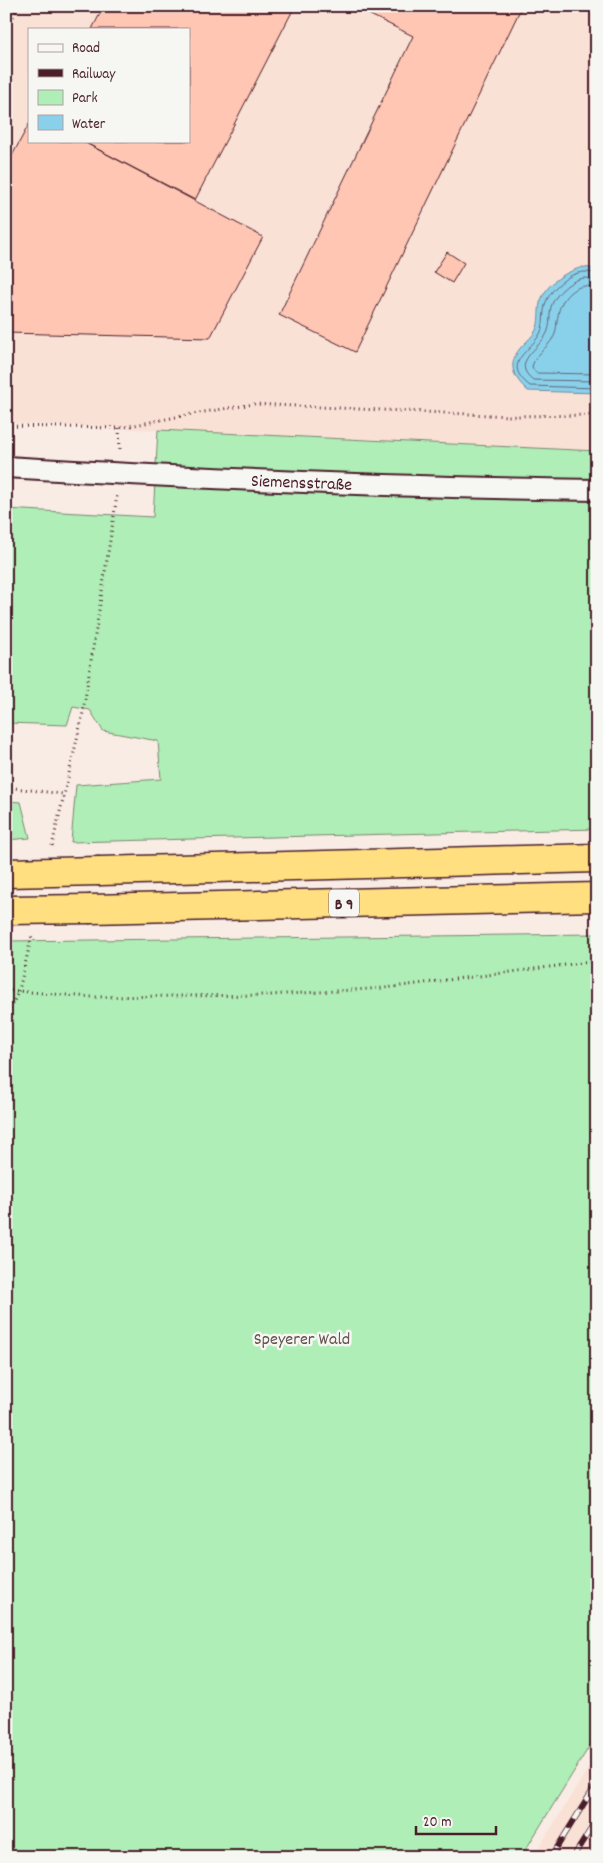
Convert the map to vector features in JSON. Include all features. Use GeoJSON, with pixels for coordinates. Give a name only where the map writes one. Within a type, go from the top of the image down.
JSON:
{"type":"FeatureCollection","features":[{"type":"Feature","properties":{"kind":"highway","name":"B 9"},"geometry":{"type":"LineString","coordinates":[[6,873],[597,858]]}},
{"type":"Feature","properties":{"kind":"highway","name":"B 9"},"geometry":{"type":"LineString","coordinates":[[6,910],[597,898]]}},
{"type":"Feature","properties":{"kind":"street","name":"Siemensstraße"},"geometry":{"type":"LineString","coordinates":[[6,467],[412,487],[597,490]]}},
{"type":"Feature","properties":{"kind":"path"},"geometry":{"type":"LineString","coordinates":[[6,30],[19,6]]}},
{"type":"Feature","properties":{"kind":"path"},"geometry":{"type":"LineString","coordinates":[[6,426],[119,428],[254,404],[510,416],[597,415]]}},
{"type":"Feature","properties":{"kind":"path"},"geometry":{"type":"LineString","coordinates":[[6,787],[63,794],[82,718],[121,474]]}},
{"type":"Feature","properties":{"kind":"path"},"geometry":{"type":"LineString","coordinates":[[6,990],[90,997],[270,995],[385,988],[597,961]]}},
{"type":"Feature","properties":{"kind":"path"},"geometry":{"type":"LineString","coordinates":[[6,1029],[11,1007],[20,990],[27,962]]}},
{"type":"Feature","properties":{"kind":"shaded area"},"geometry":{"type":"Polygon","coordinates":[[[6,6],[597,6],[597,451],[6,423],[6,6]]]}},
{"type":"Feature","properties":{"kind":"shaded area"},"geometry":{"type":"Polygon","coordinates":[[[597,1754],[597,1839],[586,1857],[533,1857],[597,1754]]]}},
{"type":"Feature","properties":{"kind":"green space"},"geometry":{"type":"Polygon","coordinates":[[[158,430],[597,451],[597,829],[71,842],[76,785],[161,779],[158,741],[103,731],[90,710],[73,707],[67,725],[6,723],[6,509],[153,517],[158,430]]]}},
{"type":"Feature","properties":{"kind":"green space"},"geometry":{"type":"Polygon","coordinates":[[[6,801],[21,802],[30,838],[6,840],[6,801]]]}},
{"type":"Feature","properties":{"kind":"green space","name":"Speyerer Wald"},"geometry":{"type":"Polygon","coordinates":[[[597,934],[597,1734],[521,1857],[6,1857],[6,941],[597,934]]]}},
{"type":"Feature","properties":{"kind":"water"},"geometry":{"type":"Polygon","coordinates":[[[583,267],[597,269],[597,393],[528,391],[515,375],[513,369],[514,358],[536,330],[540,303],[551,284],[563,275],[583,267]]]}},
{"type":"Feature","properties":{"kind":"building"},"geometry":{"type":"Polygon","coordinates":[[[104,6],[295,6],[195,200],[84,142],[190,142],[190,28],[93,28],[104,6]]]}},
{"type":"Feature","properties":{"kind":"building"},"geometry":{"type":"Polygon","coordinates":[[[352,6],[522,6],[355,352],[279,315],[413,36],[352,6]]]}},
{"type":"Feature","properties":{"kind":"building"},"geometry":{"type":"Polygon","coordinates":[[[28,126],[28,142],[84,142],[263,237],[210,338],[6,333],[6,167],[28,126]]]}},
{"type":"Feature","properties":{"kind":"building"},"geometry":{"type":"Polygon","coordinates":[[[447,252],[464,263],[452,283],[434,272],[447,252]]]}},
{"type":"Feature","properties":{"kind":"railway"},"geometry":{"type":"LineString","coordinates":[[551,1857],[597,1783]]}},
{"type":"Feature","properties":{"kind":"railway"},"geometry":{"type":"LineString","coordinates":[[573,1857],[597,1819]]}}]}
